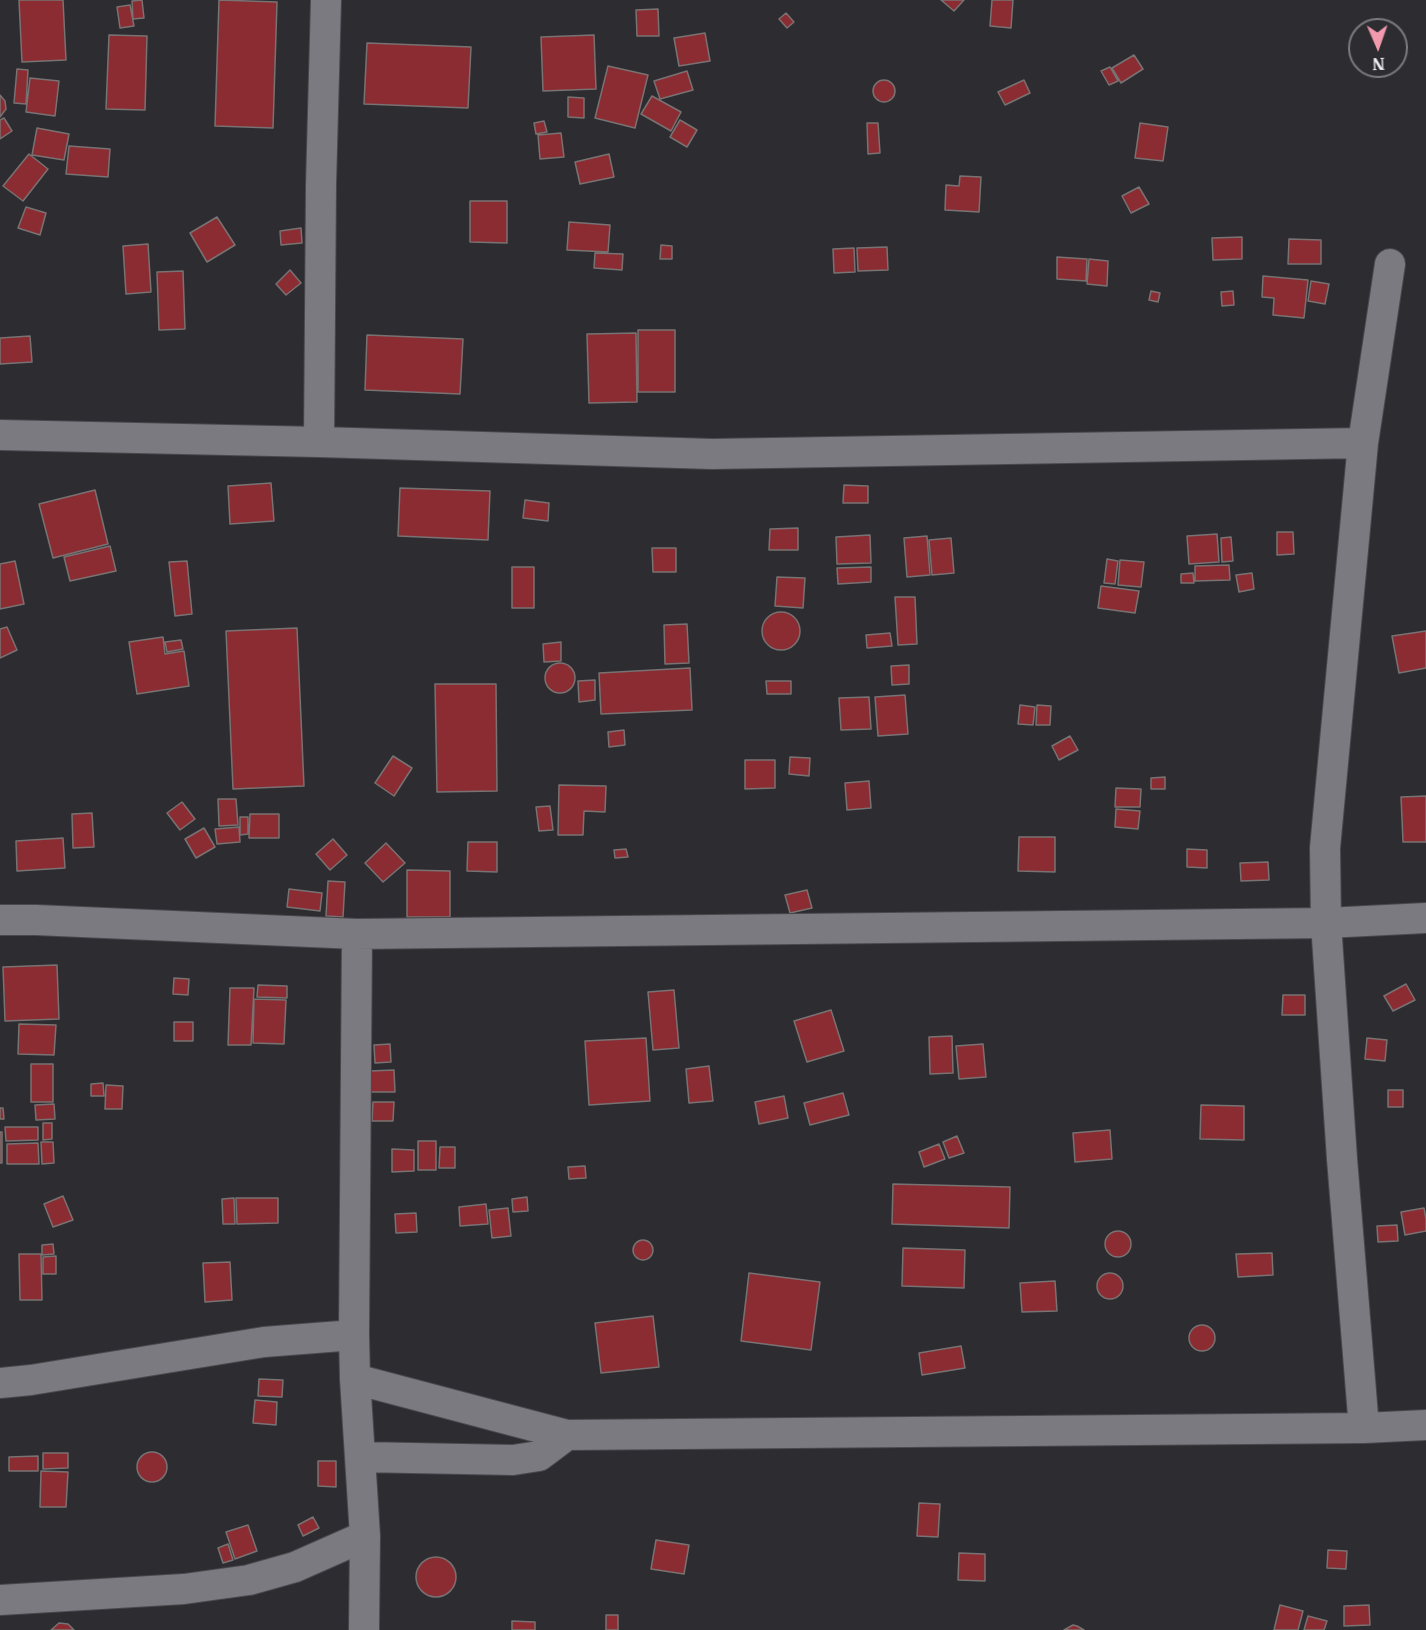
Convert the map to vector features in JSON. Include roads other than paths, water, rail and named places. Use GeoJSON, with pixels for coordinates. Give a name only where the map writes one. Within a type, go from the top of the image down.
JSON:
{"type":"FeatureCollection","features":[{"type":"Feature","properties":{"kind":"street"},"geometry":{"type":"LineString","coordinates":[[319,442],[321,185],[326,0]]}},
{"type":"Feature","properties":{"kind":"street"},"geometry":{"type":"LineString","coordinates":[[1364,1428],[1326,923],[1325,848],[1363,443],[1390,264]]}},
{"type":"Feature","properties":{"kind":"street"},"geometry":{"type":"LineString","coordinates":[[0,435],[712,454],[1363,443]]}},
{"type":"Feature","properties":{"kind":"street"},"geometry":{"type":"LineString","coordinates":[[0,920],[357,934],[1326,923],[1426,918]]}},
{"type":"Feature","properties":{"kind":"street"},"geometry":{"type":"LineString","coordinates":[[357,934],[354,1335],[365,1536],[364,1630]]}},
{"type":"Feature","properties":{"kind":"street"},"geometry":{"type":"LineString","coordinates":[[0,1383],[264,1342],[354,1335]]}},
{"type":"Feature","properties":{"kind":"street"},"geometry":{"type":"LineString","coordinates":[[355,1379],[567,1435],[1364,1428],[1426,1425]]}},
{"type":"Feature","properties":{"kind":"street"},"geometry":{"type":"LineString","coordinates":[[360,1457],[513,1460],[539,1456],[567,1435]]}},
{"type":"Feature","properties":{"kind":"street"},"geometry":{"type":"LineString","coordinates":[[0,1600],[184,1589],[249,1580],[295,1567],[365,1536]]}}]}
